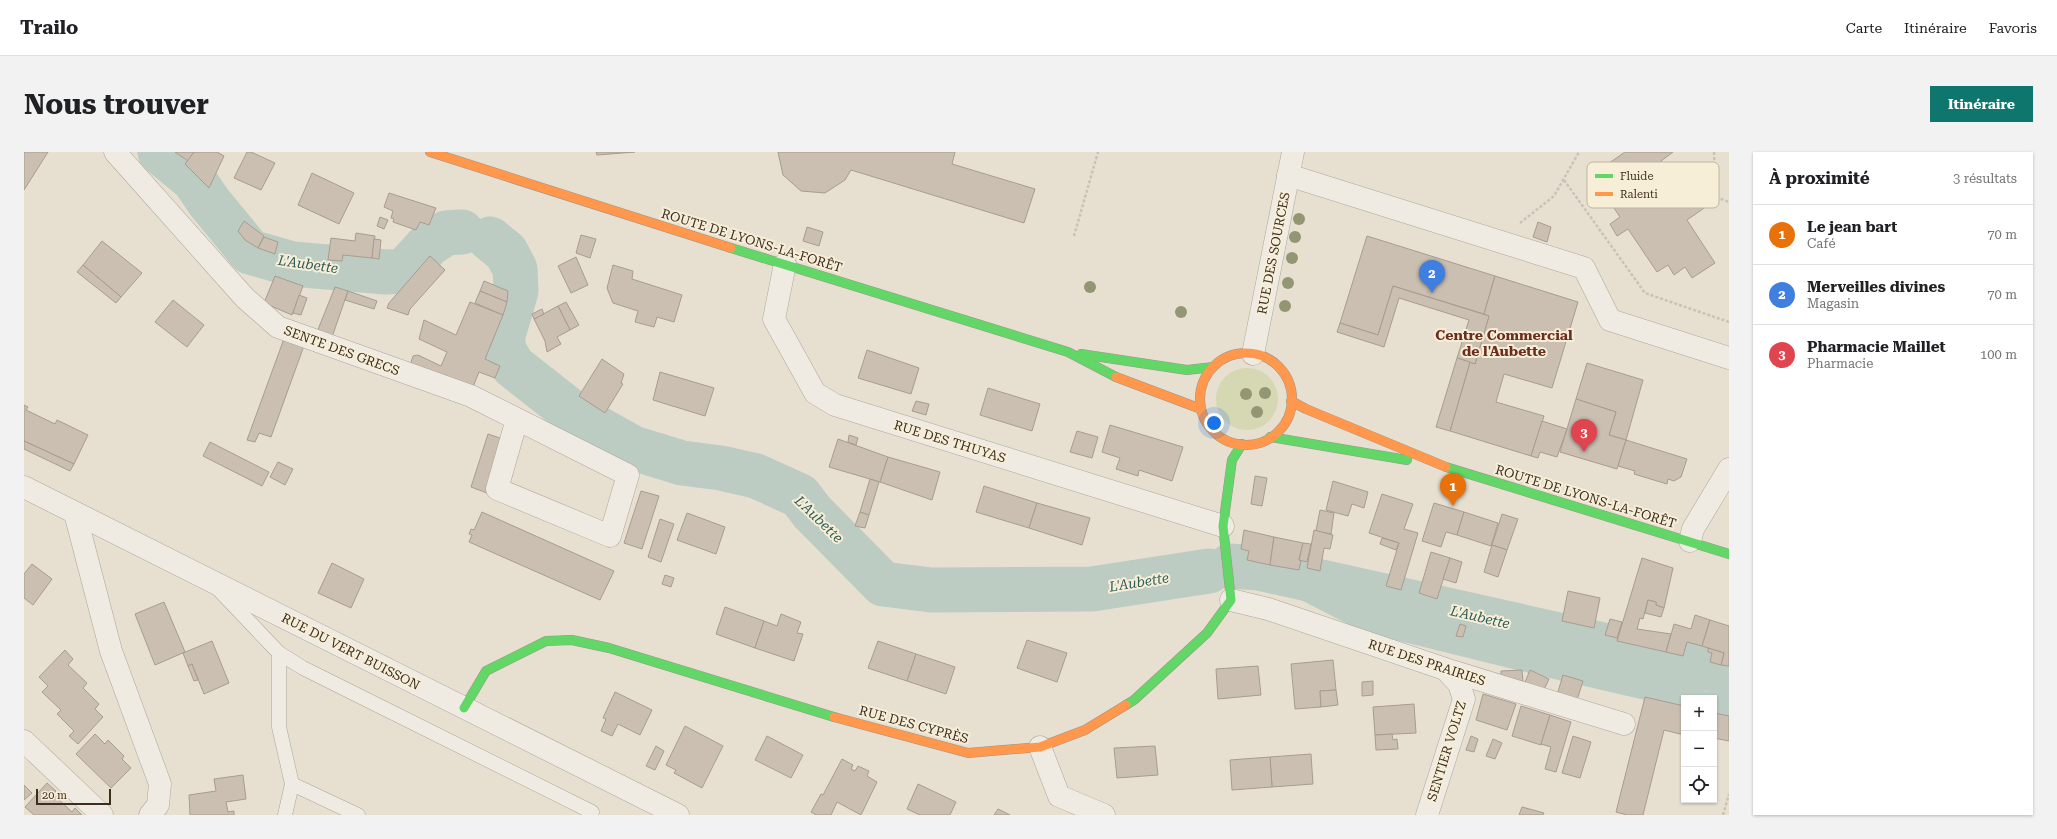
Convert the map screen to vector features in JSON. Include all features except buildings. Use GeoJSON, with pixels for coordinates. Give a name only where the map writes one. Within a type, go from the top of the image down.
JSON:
{"type":"FeatureCollection","features":[{"type":"Feature","properties":{"kind":"main road","name":"ROUTE DE LYONS-LA-FORÊT"},"geometry":{"type":"LineString","coordinates":[[430,152],[1068,352],[1112,357],[1187,370],[1213,367]]}},
{"type":"Feature","properties":{"kind":"main road","name":"ROUTE DE LYONS-LA-FORÊT"},"geometry":{"type":"LineString","coordinates":[[1068,352],[1109,374],[1201,409]]}},
{"type":"Feature","properties":{"kind":"main road"},"geometry":{"type":"LineString","coordinates":[[1235,354],[1254,354],[1268,359],[1281,369],[1289,384],[1291,400],[1290,409],[1283,425],[1270,438],[1257,443],[1242,444],[1228,441],[1216,434],[1207,423],[1201,409],[1202,386],[1206,376],[1213,367],[1223,359],[1235,354]]}},
{"type":"Feature","properties":{"kind":"main road","name":"ROUTE DE LYONS-LA-FORÊT"},"geometry":{"type":"LineString","coordinates":[[1291,400],[1306,409],[1436,464],[1729,554]]}},
{"type":"Feature","properties":{"kind":"main road","name":"ROUTE DE LYONS-LA-FORÊT"},"geometry":{"type":"LineString","coordinates":[[1270,438],[1290,439],[1436,464]]}},
{"type":"Feature","properties":{"kind":"main road"},"geometry":{"type":"LineString","coordinates":[[1231,600],[1223,526],[1232,460],[1242,444]]}},
{"type":"Feature","properties":{"kind":"main road","name":"RUE DES CYPRÈS"},"geometry":{"type":"LineString","coordinates":[[464,708],[486,671],[546,641],[572,640],[609,648],[827,715],[968,753],[1040,747],[1084,730],[1134,700],[1208,634],[1231,600]]}},
{"type":"Feature","properties":{"kind":"street","name":"SENTE DES GRECS"},"geometry":{"type":"LineString","coordinates":[[114,152],[245,298],[278,327],[471,396],[517,419],[628,475],[610,536],[497,489],[517,419]]}},
{"type":"Feature","properties":{"kind":"street","name":"RUE DES SOURCES"},"geometry":{"type":"LineString","coordinates":[[1254,354],[1293,152]]}},
{"type":"Feature","properties":{"kind":"street"},"geometry":{"type":"LineString","coordinates":[[1288,176],[1584,268],[1610,320],[1728,354]]}},
{"type":"Feature","properties":{"kind":"street","name":"RUE DES THUYAS"},"geometry":{"type":"LineString","coordinates":[[785,264],[774,319],[815,394],[835,405],[1223,526]]}},
{"type":"Feature","properties":{"kind":"street"},"geometry":{"type":"LineString","coordinates":[[1690,541],[1693,529],[1729,469]]}},
{"type":"Feature","properties":{"kind":"street","name":"RUE DU VERT BUISSON"},"geometry":{"type":"LineString","coordinates":[[24,488],[678,815]]}},
{"type":"Feature","properties":{"kind":"street"},"geometry":{"type":"LineString","coordinates":[[76,513],[111,651],[160,784],[158,804],[150,815]]}},
{"type":"Feature","properties":{"kind":"street","name":"RUE DES PRAIRIES"},"geometry":{"type":"LineString","coordinates":[[1231,600],[1268,609],[1445,669],[1624,724]]}},
{"type":"Feature","properties":{"kind":"street","name":"SENTIER VOLTZ"},"geometry":{"type":"LineString","coordinates":[[1427,815],[1464,699],[1459,684],[1445,669]]}},
{"type":"Feature","properties":{"kind":"street"},"geometry":{"type":"LineString","coordinates":[[24,741],[102,815]]}},
{"type":"Feature","properties":{"kind":"street"},"geometry":{"type":"LineString","coordinates":[[1040,747],[1059,796],[1104,815]]}},
{"type":"Feature","properties":{"kind":"lane"},"geometry":{"type":"LineString","coordinates":[[208,579],[260,631],[279,653],[303,668],[592,812]]}},
{"type":"Feature","properties":{"kind":"lane"},"geometry":{"type":"LineString","coordinates":[[279,653],[279,727],[292,784],[285,815]]}},
{"type":"Feature","properties":{"kind":"lane"},"geometry":{"type":"LineString","coordinates":[[292,784],[358,815]]}},
{"type":"Feature","properties":{"kind":"path"},"geometry":{"type":"LineString","coordinates":[[1074,236],[1098,152]]}},
{"type":"Feature","properties":{"kind":"path"},"geometry":{"type":"LineString","coordinates":[[1497,241],[1554,196],[1579,152]]}},
{"type":"Feature","properties":{"kind":"path"},"geometry":{"type":"LineString","coordinates":[[1714,152],[1714,162]]}},
{"type":"Feature","properties":{"kind":"path"},"geometry":{"type":"LineString","coordinates":[[1564,180],[1645,293],[1729,322]]}},
{"type":"Feature","properties":{"kind":"path"},"geometry":{"type":"LineString","coordinates":[[1719,198],[1729,202]]}},
{"type":"Feature","properties":{"kind":"path"},"geometry":{"type":"LineString","coordinates":[[1724,815],[1729,794]]}},
{"type":"Feature","properties":{"kind":"green space"},"geometry":{"type":"Polygon","coordinates":[[[1247,368],[1259,370],[1269,377],[1276,387],[1278,399],[1276,411],[1269,421],[1259,428],[1247,430],[1235,428],[1225,421],[1218,411],[1216,399],[1218,387],[1225,377],[1235,370],[1247,368]]]}},
{"type":"Feature","properties":{"kind":"waterway","name":"L'Aubette"},"geometry":{"type":"LineString","coordinates":[[160,152],[194,180],[209,202],[250,252],[292,264],[386,272],[404,271],[429,244],[446,233],[462,232]]}},
{"type":"Feature","properties":{"kind":"waterway","name":"L'Aubette"},"geometry":{"type":"LineString","coordinates":[[490,239],[506,252],[515,269],[516,291],[503,335],[503,349],[513,366],[579,418],[633,448],[682,463],[721,468],[756,476],[800,496],[812,512],[883,584],[931,590],[1092,589],[1209,571]]}},
{"type":"Feature","properties":{"kind":"waterway","name":"L'Aubette"},"geometry":{"type":"LineString","coordinates":[[1230,566],[1259,568],[1729,673]]}},
{"type":"Feature","properties":{"kind":"waterway"},"geometry":{"type":"LineString","coordinates":[[1277,573],[1368,620],[1681,695]]}},
{"type":"Feature","properties":{"kind":"waterway"},"geometry":{"type":"LineString","coordinates":[[1717,703],[1729,706]]}},
{"type":"Feature","properties":{"kind":"traffic: fast"},"geometry":{"type":"LineString","coordinates":[[731,248],[1068,352],[1116,377]]}},
{"type":"Feature","properties":{"kind":"traffic: fast"},"geometry":{"type":"LineString","coordinates":[[1081,354],[1187,370],[1213,367]]}},
{"type":"Feature","properties":{"kind":"traffic: fast"},"geometry":{"type":"LineString","coordinates":[[1270,437],[1407,460]]}},
{"type":"Feature","properties":{"kind":"traffic: fast"},"geometry":{"type":"LineString","coordinates":[[1126,705],[1134,700],[1207,633],[1231,600],[1223,526],[1232,460],[1242,444]]}},
{"type":"Feature","properties":{"kind":"traffic: fast"},"geometry":{"type":"LineString","coordinates":[[1446,467],[1729,554]]}},
{"type":"Feature","properties":{"kind":"traffic: fast"},"geometry":{"type":"LineString","coordinates":[[464,708],[486,671],[546,641],[572,640],[609,648],[834,717]]}},
{"type":"Feature","properties":{"kind":"traffic: slow"},"geometry":{"type":"LineString","coordinates":[[430,152],[731,248]]}},
{"type":"Feature","properties":{"kind":"traffic: slow"},"geometry":{"type":"LineString","coordinates":[[1246,353],[1263,357],[1278,367],[1288,382],[1292,399],[1288,416],[1278,431],[1263,441],[1246,445],[1229,441],[1214,431],[1204,416],[1200,399],[1204,382],[1214,367],[1229,357],[1246,353]]}},
{"type":"Feature","properties":{"kind":"traffic: slow"},"geometry":{"type":"LineString","coordinates":[[1116,377],[1201,409]]}},
{"type":"Feature","properties":{"kind":"traffic: slow"},"geometry":{"type":"LineString","coordinates":[[1291,401],[1306,409],[1446,467]]}},
{"type":"Feature","properties":{"kind":"traffic: slow"},"geometry":{"type":"LineString","coordinates":[[834,717],[968,753],[1040,747],[1085,730],[1126,705]]}},
{"type":"Feature","properties":{"kind":"place","name":"Merveilles divines"},"geometry":{"type":"Point","coordinates":[1432,293]}},
{"type":"Feature","properties":{"kind":"place","name":"Pharmacie Maillet"},"geometry":{"type":"Point","coordinates":[1584,452]}},
{"type":"Feature","properties":{"kind":"place","name":"Le jean bart"},"geometry":{"type":"Point","coordinates":[1453,506]}},
{"type":"Feature","properties":{"kind":"district","name":"Centre Commercial de l'Aubette"},"geometry":{"type":"Point","coordinates":[1504,344]}}]}
